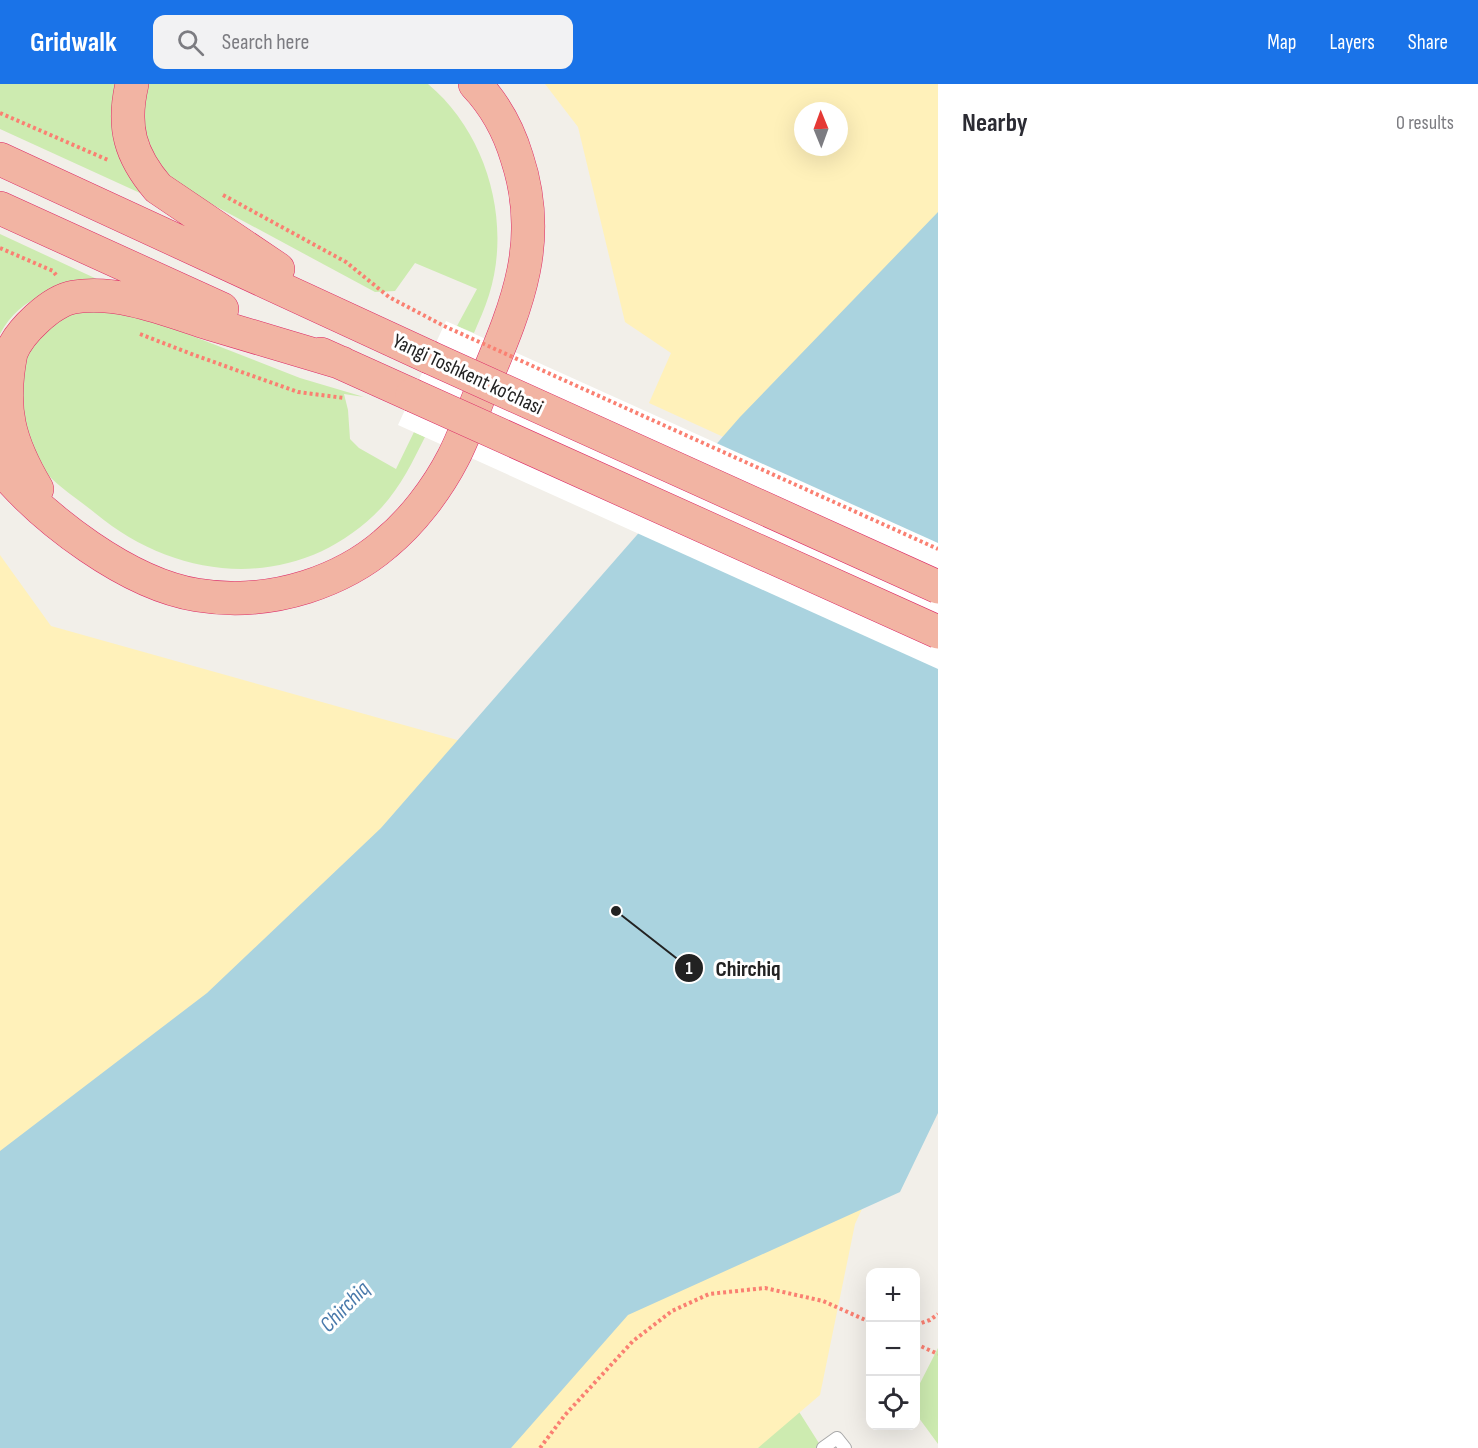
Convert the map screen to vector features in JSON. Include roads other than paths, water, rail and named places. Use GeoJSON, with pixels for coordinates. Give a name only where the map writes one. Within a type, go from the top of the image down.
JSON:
{"type":"FeatureCollection","features":[{"type":"Feature","properties":{"kind":"highway"},"geometry":{"type":"LineString","coordinates":[[132,84],[128,107],[131,143],[137,160],[158,188],[356,323]]}},
{"type":"Feature","properties":{"kind":"highway"},"geometry":{"type":"LineString","coordinates":[[0,468],[57,522],[82,542],[108,558],[164,586],[196,595],[228,598],[261,597],[295,590],[326,580],[357,564],[385,544],[411,519],[453,459],[507,327],[522,278],[529,238],[524,183],[512,142],[498,113],[476,84]]}},
{"type":"Feature","properties":{"kind":"highway","name":"Yangi Toshkent ko‘chasi"},"geometry":{"type":"LineString","coordinates":[[0,159],[429,357],[938,587]]}},
{"type":"Feature","properties":{"kind":"highway","name":"Yangi Toshkent ko‘chasi"},"geometry":{"type":"LineString","coordinates":[[0,208],[938,633]]}},
{"type":"Feature","properties":{"kind":"highway"},"geometry":{"type":"LineString","coordinates":[[57,522],[11,443],[2,407],[2,386],[14,345],[25,329],[54,307],[72,297],[122,298],[342,363]]}},
{"type":"Feature","properties":{"kind":"lane"},"geometry":{"type":"LineString","coordinates":[[824,1448],[837,1438],[845,1448]]}},
{"type":"Feature","properties":{"kind":"water","name":"Chirchiq"},"geometry":{"type":"Polygon","coordinates":[[[938,212],[938,1113],[900,1192],[628,1315],[511,1448],[0,1448],[0,1151],[207,993],[381,828],[740,417],[938,212]]]}},
{"type":"Feature","properties":{"kind":"place","name":"Chirchiq"},"geometry":{"type":"Point","coordinates":[616,911]}}]}
